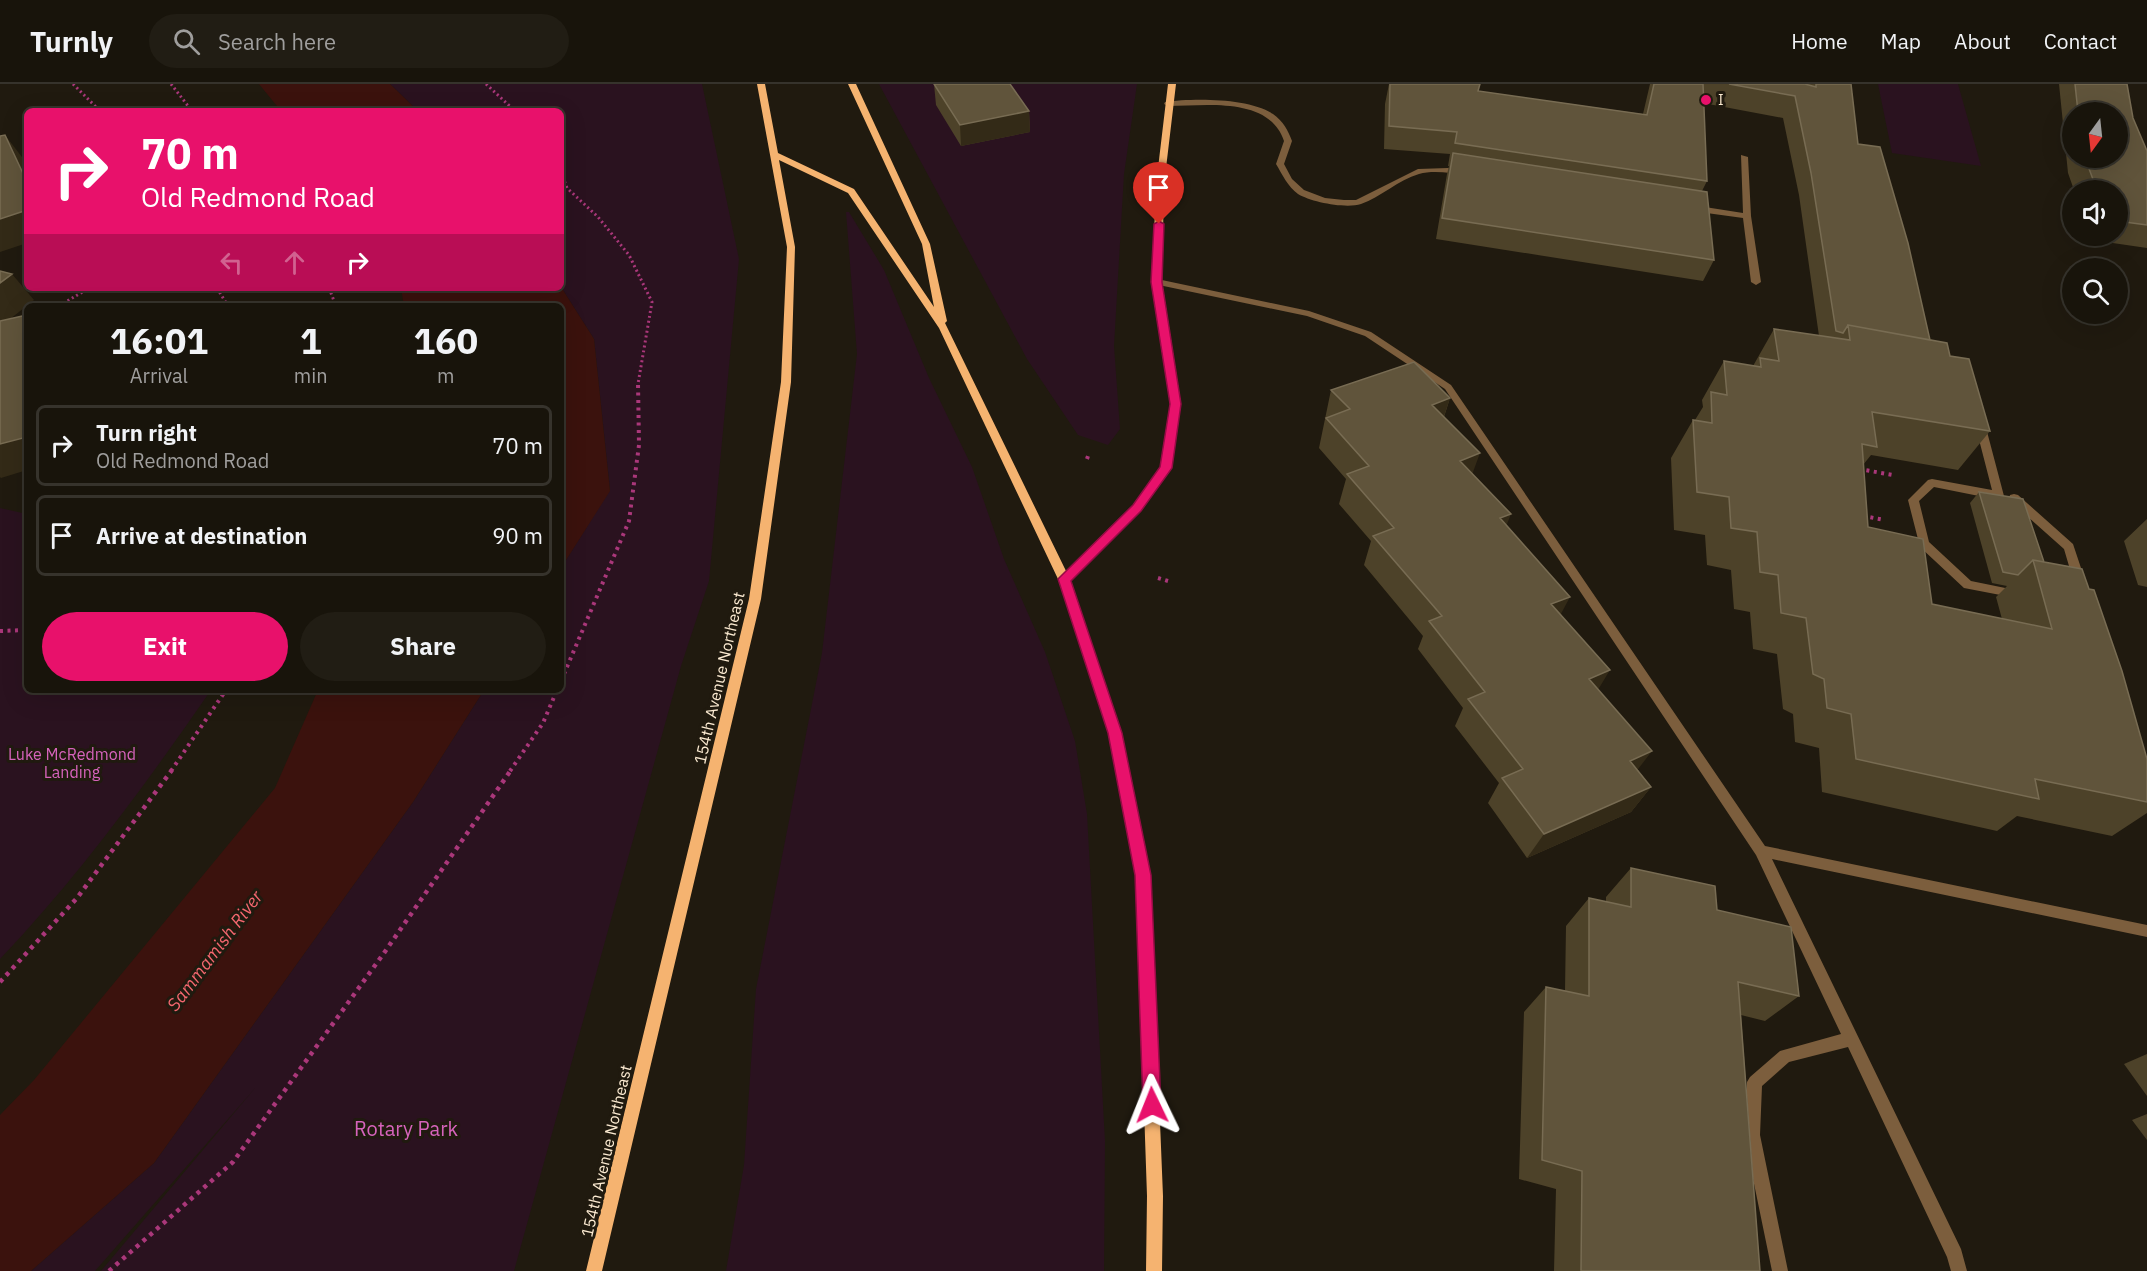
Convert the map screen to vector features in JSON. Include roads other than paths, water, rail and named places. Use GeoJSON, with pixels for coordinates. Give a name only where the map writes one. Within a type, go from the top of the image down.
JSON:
{"type":"FeatureCollection","features":[{"type":"Feature","properties":{"kind":"main road","name":"154th Avenue Northeast"},"geometry":{"type":"LineString","coordinates":[[594,1271],[755,598],[786,382],[791,247],[761,84]]}},
{"type":"Feature","properties":{"kind":"main road"},"geometry":{"type":"LineString","coordinates":[[852,84],[926,244],[944,328]]}},
{"type":"Feature","properties":{"kind":"main road"},"geometry":{"type":"LineString","coordinates":[[1064,579],[1137,508],[1166,468],[1176,404],[1156,282],[1160,185],[1172,84]]}},
{"type":"Feature","properties":{"kind":"main road"},"geometry":{"type":"LineString","coordinates":[[774,154],[851,191],[944,328],[1064,579],[1115,733],[1143,875],[1155,1196],[1154,1271]]}},
{"type":"Feature","properties":{"kind":"lane"},"geometry":{"type":"LineString","coordinates":[[1168,104],[1231,105],[1257,109],[1270,116],[1281,124],[1288,141],[1280,164],[1289,180],[1301,192],[1324,200],[1358,202],[1418,171],[1448,170],[1471,174]]}},
{"type":"Feature","properties":{"kind":"lane"},"geometry":{"type":"LineString","coordinates":[[1744,157],[1756,282]]}},
{"type":"Feature","properties":{"kind":"lane"},"geometry":{"type":"LineString","coordinates":[[1678,206],[1748,216]]}},
{"type":"Feature","properties":{"kind":"lane"},"geometry":{"type":"LineString","coordinates":[[1156,282],[1309,314],[1368,334],[1448,387],[1761,851],[1955,1255],[1959,1271]]}},
{"type":"Feature","properties":{"kind":"lane"},"geometry":{"type":"LineString","coordinates":[[1975,408],[1999,496]]}},
{"type":"Feature","properties":{"kind":"lane"},"geometry":{"type":"LineString","coordinates":[[2033,597],[1968,585],[1924,544],[1913,500],[1932,483],[2017,499],[2069,547],[2084,598]]}},
{"type":"Feature","properties":{"kind":"lane"},"geometry":{"type":"LineString","coordinates":[[1761,851],[2147,931]]}},
{"type":"Feature","properties":{"kind":"lane"},"geometry":{"type":"LineString","coordinates":[[1780,1271],[1752,1135],[1755,1082],[1785,1056],[1851,1039]]}},
{"type":"Feature","properties":{"kind":"water"},"geometry":{"type":"Polygon","coordinates":[[[259,84],[390,84],[415,108],[279,108],[259,84]]]}},
{"type":"Feature","properties":{"kind":"water"},"geometry":{"type":"Polygon","coordinates":[[[402,291],[564,291],[594,339],[610,491],[564,563],[564,303],[404,303],[402,291]]]}},
{"type":"Feature","properties":{"kind":"water","name":"Sammamish River"},"geometry":{"type":"Polygon","coordinates":[[[317,693],[482,693],[413,802],[154,1163],[31,1271],[0,1271],[0,1115],[34,1080],[275,788],[317,693]]]}},
{"type":"Feature","properties":{"kind":"place","name":"I"},"geometry":{"type":"Point","coordinates":[1706,100]}},
{"type":"Feature","properties":{"kind":"park label","name":"Luke McRedmond Landing"},"geometry":{"type":"Point","coordinates":[72,763]}},
{"type":"Feature","properties":{"kind":"park label","name":"Rotary Park"},"geometry":{"type":"Point","coordinates":[406,1129]}}]}
